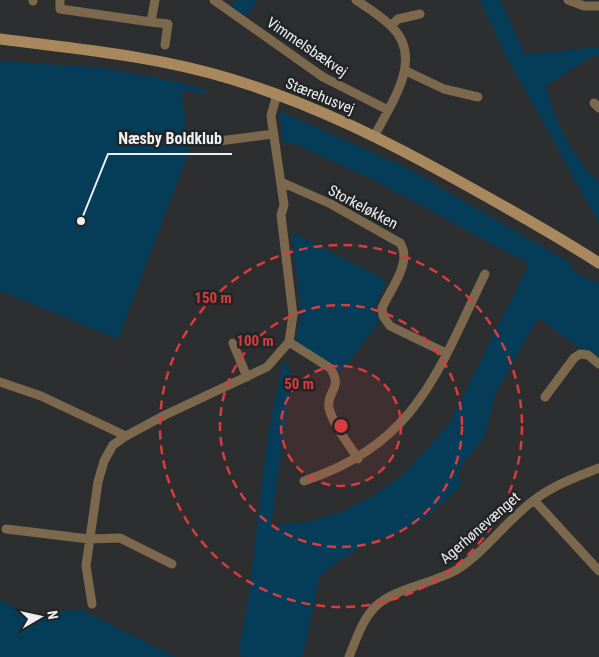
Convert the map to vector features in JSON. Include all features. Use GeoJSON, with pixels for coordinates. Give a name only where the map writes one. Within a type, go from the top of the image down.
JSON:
{"type":"FeatureCollection","features":[{"type":"Feature","properties":{"kind":"street"},"geometry":{"type":"LineString","coordinates":[[60,0],[60,8],[168,24],[166,45]]}},
{"type":"Feature","properties":{"kind":"street"},"geometry":{"type":"LineString","coordinates":[[152,22],[155,0]]}},
{"type":"Feature","properties":{"kind":"street","name":"Vimmelsbækvej"},"geometry":{"type":"LineString","coordinates":[[214,0],[323,77],[388,110]]}},
{"type":"Feature","properties":{"kind":"street"},"geometry":{"type":"LineString","coordinates":[[356,0],[391,26],[402,44],[406,71],[375,135]]}},
{"type":"Feature","properties":{"kind":"street"},"geometry":{"type":"LineString","coordinates":[[568,0],[584,6],[599,6]]}},
{"type":"Feature","properties":{"kind":"street"},"geometry":{"type":"LineString","coordinates":[[391,26],[398,19],[420,14]]}},
{"type":"Feature","properties":{"kind":"street","name":"Stærehusvej"},"geometry":{"type":"LineString","coordinates":[[0,39],[168,63],[230,79],[277,94],[375,135],[514,211],[599,263]]}},
{"type":"Feature","properties":{"kind":"street"},"geometry":{"type":"LineString","coordinates":[[406,71],[444,89],[478,97]]}},
{"type":"Feature","properties":{"kind":"street"},"geometry":{"type":"LineString","coordinates":[[92,604],[86,566],[98,482],[104,461],[113,446],[126,436],[267,367],[288,342],[293,315],[281,215],[284,205],[271,116],[277,94]]}},
{"type":"Feature","properties":{"kind":"street"},"geometry":{"type":"LineString","coordinates":[[219,140],[273,134]]}},
{"type":"Feature","properties":{"kind":"street","name":"Storkeløkken"},"geometry":{"type":"LineString","coordinates":[[281,182],[331,204],[400,243],[404,248],[405,260],[382,308],[383,316],[390,326],[446,353]]}},
{"type":"Feature","properties":{"kind":"street"},"geometry":{"type":"LineString","coordinates":[[304,481],[358,459],[388,436],[418,404],[446,353],[485,274]]}},
{"type":"Feature","properties":{"kind":"street"},"geometry":{"type":"LineString","coordinates":[[288,342],[330,368],[334,373],[336,386],[330,398],[329,409],[358,459]]}},
{"type":"Feature","properties":{"kind":"street"},"geometry":{"type":"LineString","coordinates":[[232,343],[247,377]]}},
{"type":"Feature","properties":{"kind":"street"},"geometry":{"type":"LineString","coordinates":[[545,397],[574,358],[580,354],[588,355],[599,364]]}},
{"type":"Feature","properties":{"kind":"street"},"geometry":{"type":"LineString","coordinates":[[0,382],[41,396],[126,436]]}},
{"type":"Feature","properties":{"kind":"street","name":"Agerhønevænget"},"geometry":{"type":"LineString","coordinates":[[349,657],[364,620],[381,602],[396,594],[441,579],[460,567],[534,500],[567,480],[599,468]]}},
{"type":"Feature","properties":{"kind":"street"},"geometry":{"type":"LineString","coordinates":[[534,500],[599,571]]}},
{"type":"Feature","properties":{"kind":"street"},"geometry":{"type":"LineString","coordinates":[[6,529],[90,538],[120,538],[172,564]]}},
{"type":"Feature","properties":{"kind":"shaded area"},"geometry":{"type":"Polygon","coordinates":[[[238,0],[257,0],[245,18],[229,6],[238,0]]]}},
{"type":"Feature","properties":{"kind":"shaded area"},"geometry":{"type":"Polygon","coordinates":[[[480,0],[500,0],[525,54],[599,47],[599,57],[594,55],[546,86],[559,124],[573,151],[581,163],[599,181],[599,223],[506,56],[480,0]]]}},
{"type":"Feature","properties":{"kind":"shaded area"},"geometry":{"type":"Polygon","coordinates":[[[0,61],[105,68],[178,82],[206,90],[206,95],[185,90],[182,93],[189,151],[118,339],[0,291],[0,61]]]}},
{"type":"Feature","properties":{"kind":"shaded area"},"geometry":{"type":"Polygon","coordinates":[[[280,111],[409,169],[574,265],[571,270],[599,284],[599,362],[538,318],[495,394],[485,436],[459,469],[461,486],[424,519],[385,538],[378,538],[337,561],[319,578],[305,647],[301,657],[241,657],[239,649],[249,594],[268,434],[283,361],[292,373],[271,526],[311,521],[341,512],[373,496],[403,475],[449,424],[529,264],[376,181],[295,144],[282,142],[280,111]]]}},
{"type":"Feature","properties":{"kind":"shaded area"},"geometry":{"type":"Polygon","coordinates":[[[291,232],[386,280],[375,309],[379,323],[341,372],[298,345],[296,338],[301,312],[291,232]]]}},
{"type":"Feature","properties":{"kind":"shaded area"},"geometry":{"type":"Polygon","coordinates":[[[0,600],[31,616],[80,609],[176,657],[0,657],[0,600]]]}},
{"type":"Feature","properties":{"kind":"place","name":"Næsby Boldklub"},"geometry":{"type":"Point","coordinates":[81,221]}}]}
